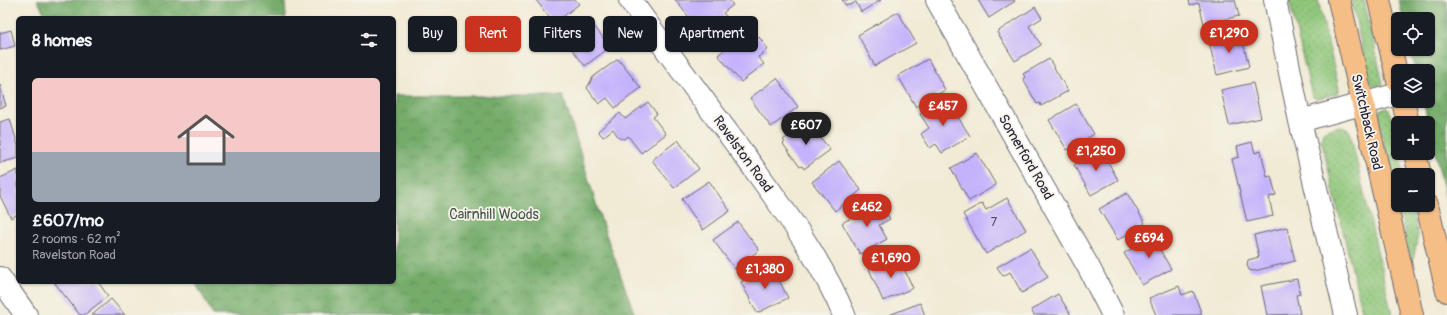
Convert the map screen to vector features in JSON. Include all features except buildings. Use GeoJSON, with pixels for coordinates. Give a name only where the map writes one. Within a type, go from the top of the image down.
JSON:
{"type":"FeatureCollection","features":[{"type":"Feature","properties":{"kind":"main road","name":"Switchback Road"},"geometry":{"type":"LineString","coordinates":[[1339,0],[1412,315]]}},
{"type":"Feature","properties":{"kind":"main road"},"geometry":{"type":"LineString","coordinates":[[1379,0],[1394,64]]}},
{"type":"Feature","properties":{"kind":"main road"},"geometry":{"type":"LineString","coordinates":[[1429,212],[1447,291]]}},
{"type":"Feature","properties":{"kind":"street","name":"Ravelston Road"},"geometry":{"type":"LineString","coordinates":[[630,0],[808,245],[844,315]]}},
{"type":"Feature","properties":{"kind":"street","name":"Somerford Road"},"geometry":{"type":"LineString","coordinates":[[937,0],[1089,268],[1113,315]]}},
{"type":"Feature","properties":{"kind":"street"},"geometry":{"type":"LineString","coordinates":[[1275,0],[1300,121],[1346,315]]}},
{"type":"Feature","properties":{"kind":"street"},"geometry":{"type":"LineString","coordinates":[[1300,121],[1391,96]]}},
{"type":"Feature","properties":{"kind":"street"},"geometry":{"type":"LineString","coordinates":[[0,278],[26,315]]}},
{"type":"Feature","properties":{"kind":"green space"},"geometry":{"type":"Polygon","coordinates":[[[37,0],[285,0],[286,16],[46,16],[37,0]]]}},
{"type":"Feature","properties":{"kind":"green space"},"geometry":{"type":"Polygon","coordinates":[[[1289,0],[1318,0],[1339,89],[1338,93],[1317,99],[1312,96],[1289,0]]]}},
{"type":"Feature","properties":{"kind":"green space"},"geometry":{"type":"Polygon","coordinates":[[[1351,0],[1364,0],[1383,84],[1379,86],[1372,85],[1370,81],[1351,0]]]}},
{"type":"Feature","properties":{"kind":"green space"},"geometry":{"type":"Polygon","coordinates":[[[1399,0],[1447,0],[1447,203],[1435,152],[1435,116],[1427,116],[1425,108],[1435,108],[1435,64],[1414,64],[1412,56],[1435,56],[1435,12],[1402,12],[1399,0]]]}},
{"type":"Feature","properties":{"kind":"green space","name":"Cairnhill Woods"},"geometry":{"type":"Polygon","coordinates":[[[396,96],[563,96],[603,226],[635,315],[213,315],[196,284],[396,284],[396,96]]]}},
{"type":"Feature","properties":{"kind":"green space"},"geometry":{"type":"Polygon","coordinates":[[[1387,108],[1389,110],[1391,118],[1391,160],[1401,160],[1402,168],[1391,168],[1391,174],[1377,114],[1379,110],[1387,108]]]}},
{"type":"Feature","properties":{"kind":"green space"},"geometry":{"type":"Polygon","coordinates":[[[1338,126],[1347,128],[1350,132],[1392,315],[1363,315],[1321,139],[1323,132],[1338,126]]]}},
{"type":"Feature","properties":{"kind":"green space"},"geometry":{"type":"Polygon","coordinates":[[[1400,212],[1413,212],[1418,235],[1412,265],[1400,212]]]}}]}
